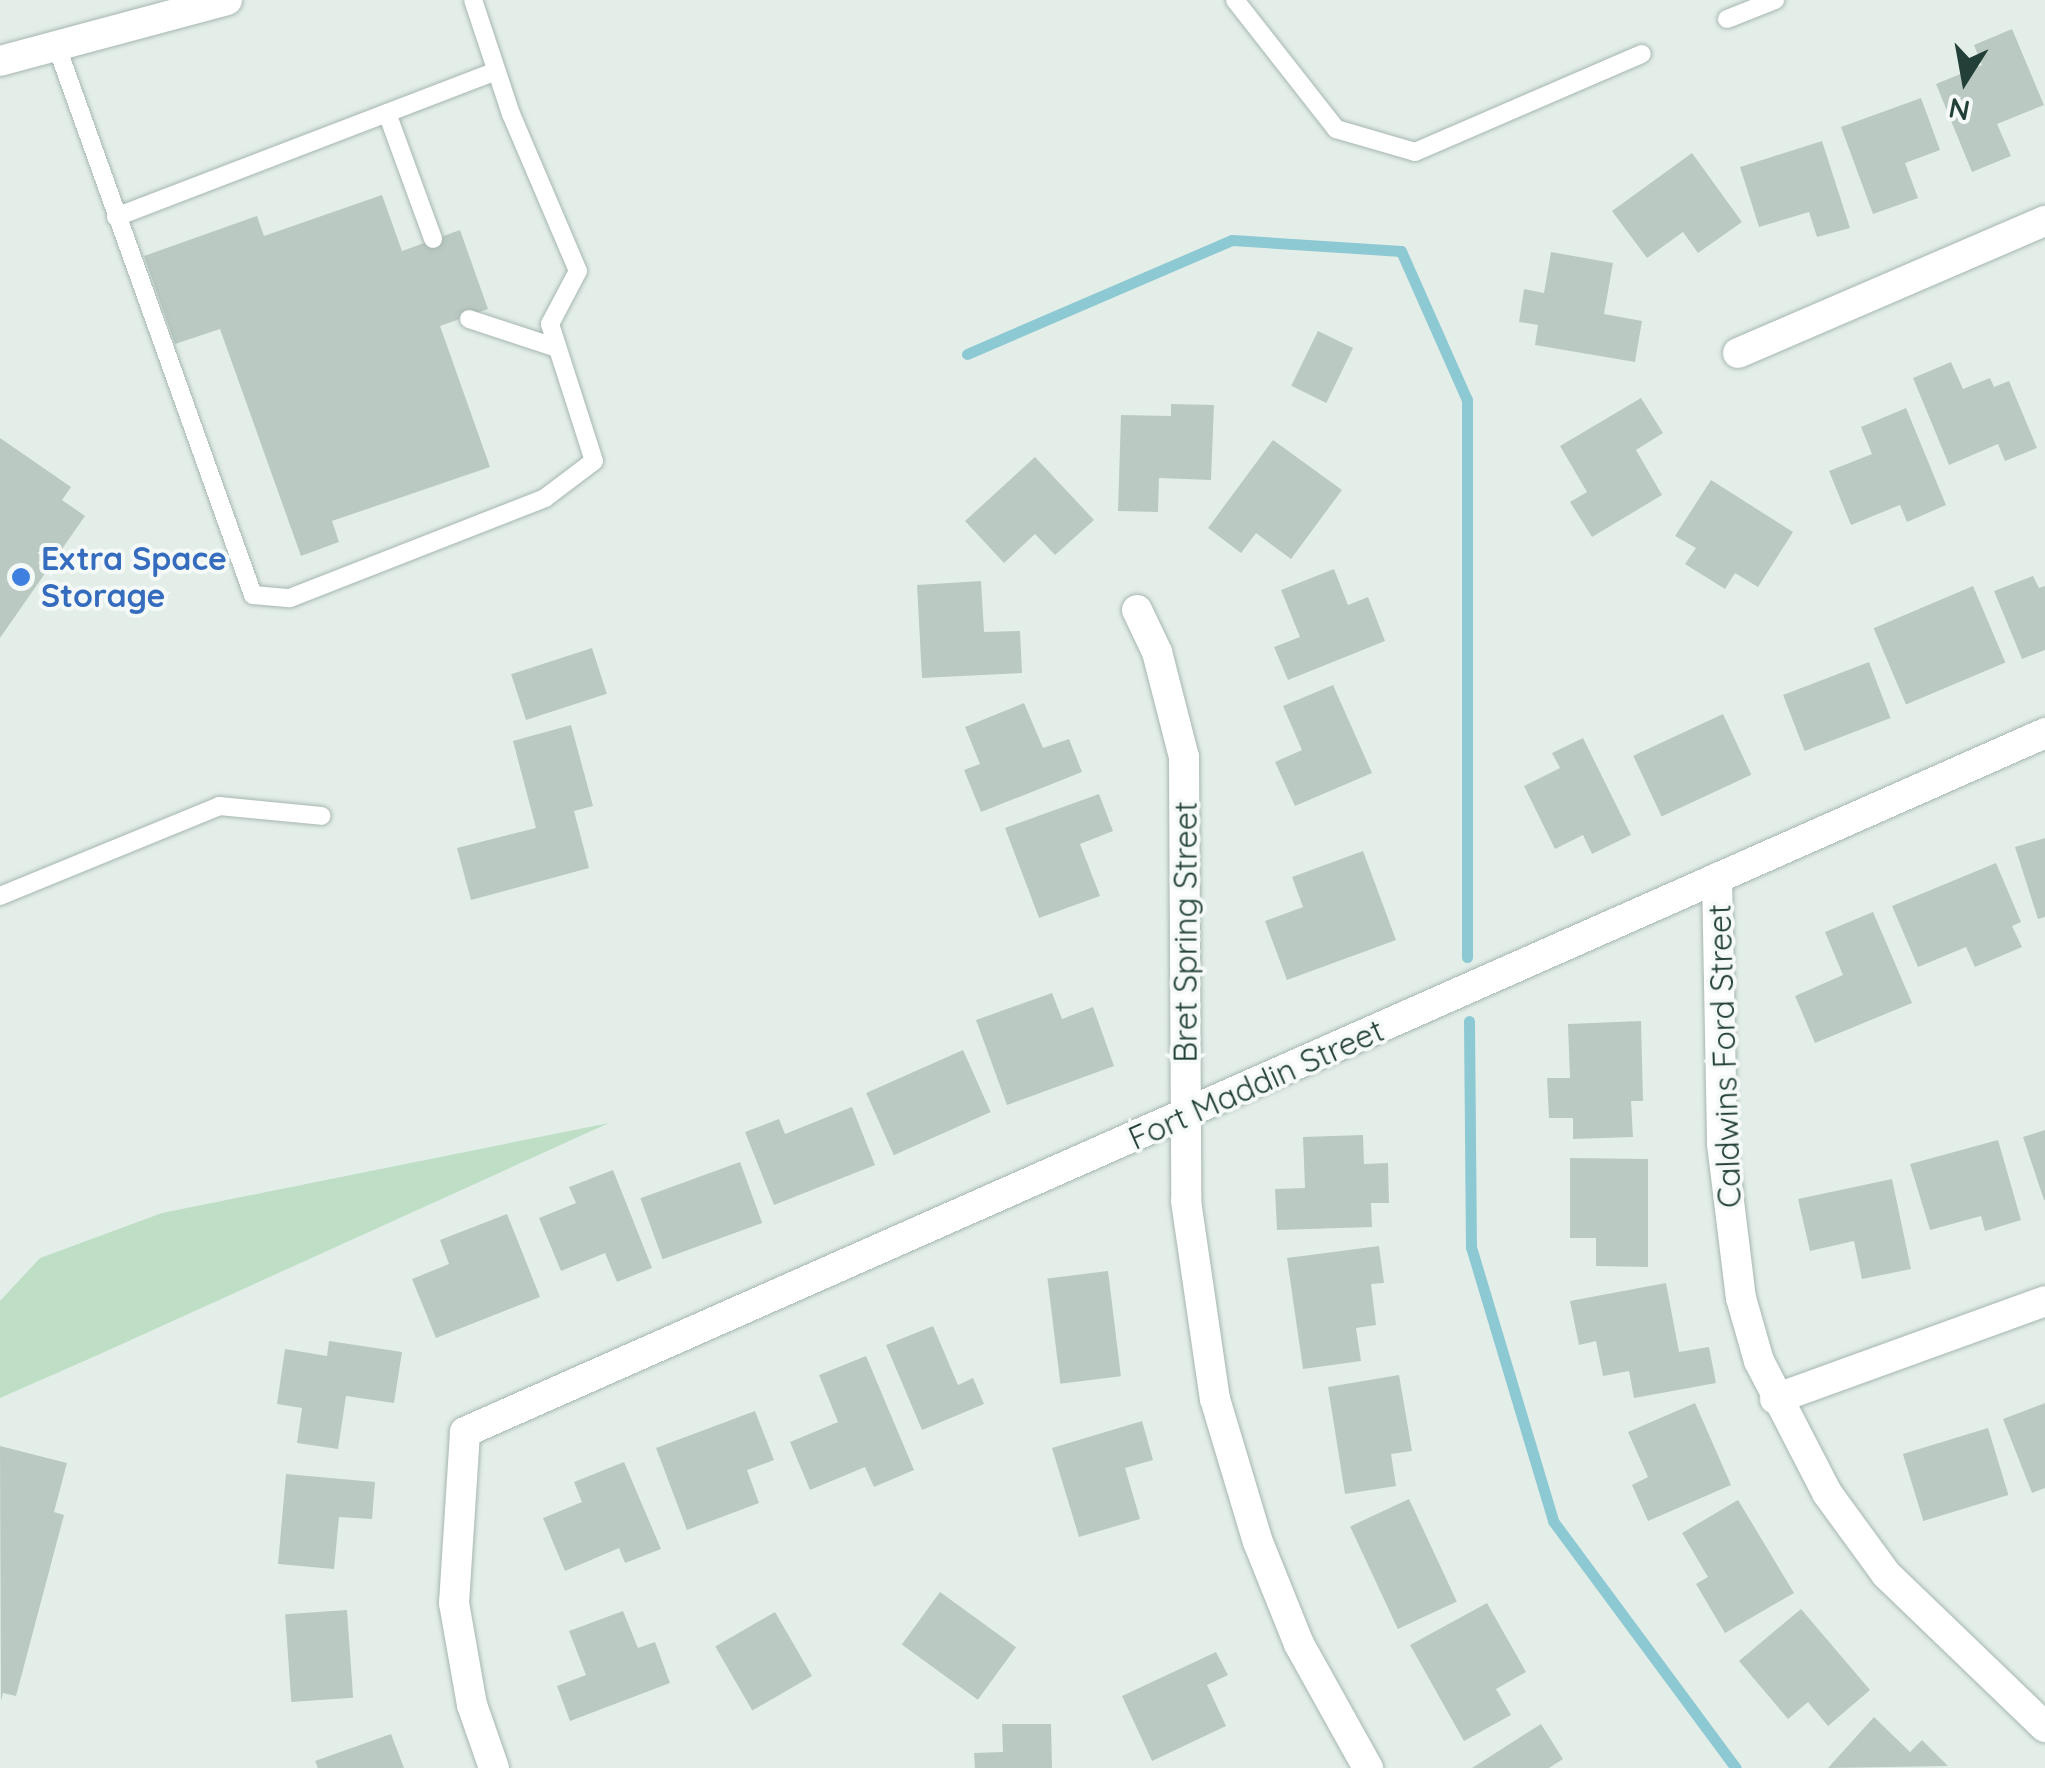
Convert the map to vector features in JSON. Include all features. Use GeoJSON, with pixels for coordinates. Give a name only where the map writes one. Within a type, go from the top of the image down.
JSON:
{"type":"FeatureCollection","features":[{"type":"Feature","properties":{"kind":"street"},"geometry":{"type":"LineString","coordinates":[[0,61],[227,0]]}},
{"type":"Feature","properties":{"kind":"street"},"geometry":{"type":"LineString","coordinates":[[1738,353],[2045,221]]}},
{"type":"Feature","properties":{"kind":"street","name":"Bret Spring Street"},"geometry":{"type":"LineString","coordinates":[[1137,610],[1157,652],[1184,757],[1186,1201],[1215,1399],[1258,1542],[1299,1644],[1368,1768]]}},
{"type":"Feature","properties":{"kind":"street","name":"Fort Maddin Street"},"geometry":{"type":"LineString","coordinates":[[494,1768],[472,1705],[454,1604],[466,1432],[2045,733]]}},
{"type":"Feature","properties":{"kind":"street","name":"Caldwins Ford Street"},"geometry":{"type":"LineString","coordinates":[[1718,878],[1729,1218],[1741,1298],[1775,1398],[1827,1493],[1886,1574],[2045,1727]]}},
{"type":"Feature","properties":{"kind":"street"},"geometry":{"type":"LineString","coordinates":[[1775,1398],[2045,1301]]}},
{"type":"Feature","properties":{"kind":"lane"},"geometry":{"type":"LineString","coordinates":[[57,47],[253,595],[290,598],[544,498],[594,460],[550,324],[578,271],[496,72],[473,0]]}},
{"type":"Feature","properties":{"kind":"lane"},"geometry":{"type":"LineString","coordinates":[[1236,0],[1336,129],[1415,152],[1642,54]]}},
{"type":"Feature","properties":{"kind":"lane"},"geometry":{"type":"LineString","coordinates":[[1727,19],[1775,0]]}},
{"type":"Feature","properties":{"kind":"lane"},"geometry":{"type":"LineString","coordinates":[[116,217],[496,72]]}},
{"type":"Feature","properties":{"kind":"lane"},"geometry":{"type":"LineString","coordinates":[[388,113],[432,239]]}},
{"type":"Feature","properties":{"kind":"lane"},"geometry":{"type":"LineString","coordinates":[[470,319],[557,348]]}},
{"type":"Feature","properties":{"kind":"lane"},"geometry":{"type":"LineString","coordinates":[[0,896],[219,806],[322,816]]}},
{"type":"Feature","properties":{"kind":"green space"},"geometry":{"type":"Polygon","coordinates":[[[609,1123],[0,1398],[0,1301],[40,1258],[162,1213],[609,1123]]]}},
{"type":"Feature","properties":{"kind":"building"},"geometry":{"type":"Polygon","coordinates":[[[2012,29],[2044,105],[1997,124],[2011,156],[1972,172],[1936,84],[1982,65],[1974,45],[2012,29]]]}},
{"type":"Feature","properties":{"kind":"building"},"geometry":{"type":"Polygon","coordinates":[[[1921,98],[1940,150],[1905,163],[1918,198],[1873,214],[1841,127],[1921,98]]]}},
{"type":"Feature","properties":{"kind":"building"},"geometry":{"type":"Polygon","coordinates":[[[1822,141],[1850,228],[1817,237],[1809,212],[1759,227],[1740,167],[1822,141]]]}},
{"type":"Feature","properties":{"kind":"building"},"geometry":{"type":"Polygon","coordinates":[[[1692,153],[1742,222],[1698,253],[1683,232],[1647,258],[1612,211],[1692,153]]]}},
{"type":"Feature","properties":{"kind":"building"},"geometry":{"type":"Polygon","coordinates":[[[382,195],[402,251],[460,230],[488,309],[440,326],[490,467],[332,521],[339,542],[301,556],[220,329],[175,344],[144,256],[257,216],[264,236],[382,195]]]}},
{"type":"Feature","properties":{"kind":"building"},"geometry":{"type":"Polygon","coordinates":[[[1551,252],[1613,263],[1604,314],[1642,321],[1635,362],[1535,345],[1538,325],[1519,322],[1524,289],[1544,293],[1551,252]]]}},
{"type":"Feature","properties":{"kind":"building"},"geometry":{"type":"Polygon","coordinates":[[[1318,331],[1353,348],[1326,403],[1291,386],[1318,331]]]}},
{"type":"Feature","properties":{"kind":"building"},"geometry":{"type":"Polygon","coordinates":[[[1951,362],[1963,389],[1990,378],[1994,387],[2009,381],[2037,448],[2005,461],[1998,444],[1949,465],[1913,378],[1951,362]]]}},
{"type":"Feature","properties":{"kind":"building"},"geometry":{"type":"Polygon","coordinates":[[[1641,398],[1663,433],[1636,450],[1662,495],[1592,537],[1570,502],[1587,492],[1560,446],[1641,398]]]}},
{"type":"Feature","properties":{"kind":"building"},"geometry":{"type":"Polygon","coordinates":[[[1171,404],[1214,405],[1211,480],[1159,478],[1158,512],[1118,511],[1121,415],[1171,416],[1171,404]]]}},
{"type":"Feature","properties":{"kind":"building"},"geometry":{"type":"Polygon","coordinates":[[[1906,408],[1946,505],[1907,522],[1900,505],[1851,525],[1829,471],[1872,454],[1861,427],[1906,408]]]}},
{"type":"Feature","properties":{"kind":"building","name":"Extra Space Storage"},"geometry":{"type":"Polygon","coordinates":[[[0,438],[71,487],[62,500],[85,516],[0,638],[0,438]]]}},
{"type":"Feature","properties":{"kind":"building"},"geometry":{"type":"Polygon","coordinates":[[[1273,440],[1342,490],[1291,559],[1256,533],[1241,553],[1208,528],[1273,440]]]}},
{"type":"Feature","properties":{"kind":"building"},"geometry":{"type":"Polygon","coordinates":[[[1035,457],[1094,520],[1055,555],[1035,534],[1004,563],[965,521],[1035,457]]]}},
{"type":"Feature","properties":{"kind":"building"},"geometry":{"type":"Polygon","coordinates":[[[1711,480],[1793,532],[1758,587],[1735,573],[1725,589],[1685,564],[1696,548],[1675,536],[1711,480]]]}},
{"type":"Feature","properties":{"kind":"building"},"geometry":{"type":"Polygon","coordinates":[[[1334,569],[1348,605],[1368,597],[1385,641],[1288,680],[1274,647],[1300,637],[1281,590],[1334,569]]]}},
{"type":"Feature","properties":{"kind":"building"},"geometry":{"type":"Polygon","coordinates":[[[2033,576],[2039,588],[2045,586],[2045,650],[2022,659],[1994,591],[2033,576]]]}},
{"type":"Feature","properties":{"kind":"building"},"geometry":{"type":"Polygon","coordinates":[[[981,581],[984,632],[1020,631],[1022,673],[922,678],[917,585],[981,581]]]}},
{"type":"Feature","properties":{"kind":"building"},"geometry":{"type":"Polygon","coordinates":[[[1973,586],[2005,662],[1906,705],[1874,628],[1973,586]]]}},
{"type":"Feature","properties":{"kind":"building"},"geometry":{"type":"Polygon","coordinates":[[[592,648],[607,694],[526,720],[511,674],[592,648]]]}},
{"type":"Feature","properties":{"kind":"building"},"geometry":{"type":"Polygon","coordinates":[[[1869,662],[1891,718],[1805,751],[1783,695],[1869,662]]]}},
{"type":"Feature","properties":{"kind":"building"},"geometry":{"type":"Polygon","coordinates":[[[1333,685],[1372,773],[1295,806],[1275,762],[1302,750],[1283,706],[1333,685]]]}},
{"type":"Feature","properties":{"kind":"building"},"geometry":{"type":"Polygon","coordinates":[[[1024,703],[1043,748],[1069,739],[1082,772],[981,812],[964,770],[980,764],[965,727],[1024,703]]]}},
{"type":"Feature","properties":{"kind":"building"},"geometry":{"type":"Polygon","coordinates":[[[1723,714],[1751,775],[1662,817],[1633,756],[1723,714]]]}},
{"type":"Feature","properties":{"kind":"building"},"geometry":{"type":"Polygon","coordinates":[[[571,725],[593,806],[574,811],[589,868],[471,900],[457,848],[536,828],[513,741],[571,725]]]}},
{"type":"Feature","properties":{"kind":"building"},"geometry":{"type":"Polygon","coordinates":[[[1583,738],[1631,835],[1592,854],[1583,835],[1555,849],[1524,786],[1560,768],[1552,753],[1583,738]]]}},
{"type":"Feature","properties":{"kind":"building"},"geometry":{"type":"Polygon","coordinates":[[[1099,794],[1113,831],[1080,844],[1100,896],[1039,918],[1005,828],[1099,794]]]}},
{"type":"Feature","properties":{"kind":"building"},"geometry":{"type":"Polygon","coordinates":[[[2045,838],[2045,917],[2038,919],[2015,847],[2045,838]]]}},
{"type":"Feature","properties":{"kind":"building"},"geometry":{"type":"Polygon","coordinates":[[[1363,851],[1396,940],[1287,980],[1265,921],[1303,907],[1292,877],[1363,851]]]}},
{"type":"Feature","properties":{"kind":"building"},"geometry":{"type":"Polygon","coordinates":[[[1996,863],[2021,922],[2012,926],[2022,947],[1975,967],[1966,947],[1918,967],[1892,906],[1996,863]]]}},
{"type":"Feature","properties":{"kind":"building"},"geometry":{"type":"Polygon","coordinates":[[[1873,912],[1912,1003],[1815,1043],[1795,996],[1843,975],[1825,932],[1873,912]]]}},
{"type":"Feature","properties":{"kind":"building"},"geometry":{"type":"Polygon","coordinates":[[[1052,993],[1062,1019],[1093,1007],[1114,1066],[1007,1105],[976,1020],[1052,993]]]}},
{"type":"Feature","properties":{"kind":"building"},"geometry":{"type":"Polygon","coordinates":[[[1641,1021],[1643,1101],[1631,1101],[1633,1137],[1573,1139],[1573,1118],[1549,1118],[1547,1078],[1570,1078],[1568,1024],[1641,1021]]]}},
{"type":"Feature","properties":{"kind":"building"},"geometry":{"type":"Polygon","coordinates":[[[963,1050],[991,1112],[894,1155],[866,1093],[963,1050]]]}},
{"type":"Feature","properties":{"kind":"building"},"geometry":{"type":"Polygon","coordinates":[[[852,1107],[875,1165],[774,1205],[745,1132],[779,1119],[785,1134],[852,1107]]]}},
{"type":"Feature","properties":{"kind":"building"},"geometry":{"type":"Polygon","coordinates":[[[2045,1130],[2045,1200],[2044,1200],[2023,1137],[2045,1130]]]}},
{"type":"Feature","properties":{"kind":"building"},"geometry":{"type":"Polygon","coordinates":[[[1363,1135],[1364,1164],[1388,1163],[1389,1203],[1371,1203],[1372,1227],[1277,1230],[1275,1189],[1305,1188],[1303,1137],[1363,1135]]]}},
{"type":"Feature","properties":{"kind":"building"},"geometry":{"type":"Polygon","coordinates":[[[1998,1140],[2021,1220],[1985,1231],[1981,1216],[1930,1230],[1910,1164],[1998,1140]]]}},
{"type":"Feature","properties":{"kind":"building"},"geometry":{"type":"Polygon","coordinates":[[[1570,1158],[1648,1159],[1648,1267],[1596,1266],[1596,1238],[1570,1238],[1570,1158]]]}},
{"type":"Feature","properties":{"kind":"building"},"geometry":{"type":"Polygon","coordinates":[[[740,1162],[762,1223],[663,1259],[640,1198],[740,1162]]]}},
{"type":"Feature","properties":{"kind":"building"},"geometry":{"type":"Polygon","coordinates":[[[613,1170],[652,1268],[617,1282],[605,1253],[561,1271],[539,1218],[576,1203],[569,1187],[613,1170]]]}},
{"type":"Feature","properties":{"kind":"building"},"geometry":{"type":"Polygon","coordinates":[[[1892,1179],[1911,1269],[1862,1279],[1854,1241],[1810,1251],[1798,1199],[1892,1179]]]}},
{"type":"Feature","properties":{"kind":"building"},"geometry":{"type":"Polygon","coordinates":[[[507,1214],[540,1297],[436,1338],[412,1279],[449,1264],[440,1240],[507,1214]]]}},
{"type":"Feature","properties":{"kind":"building"},"geometry":{"type":"Polygon","coordinates":[[[1379,1246],[1384,1283],[1371,1284],[1376,1325],[1356,1328],[1361,1361],[1303,1369],[1287,1258],[1379,1246]]]}},
{"type":"Feature","properties":{"kind":"building"},"geometry":{"type":"Polygon","coordinates":[[[1108,1271],[1121,1376],[1060,1384],[1047,1278],[1108,1271]]]}},
{"type":"Feature","properties":{"kind":"building"},"geometry":{"type":"Polygon","coordinates":[[[1666,1283],[1679,1352],[1709,1347],[1716,1383],[1634,1398],[1629,1371],[1603,1376],[1596,1341],[1579,1345],[1570,1301],[1666,1283]]]}},
{"type":"Feature","properties":{"kind":"building"},"geometry":{"type":"Polygon","coordinates":[[[933,1326],[958,1385],[973,1378],[984,1404],[922,1430],[886,1345],[933,1326]]]}},
{"type":"Feature","properties":{"kind":"building"},"geometry":{"type":"Polygon","coordinates":[[[329,1341],[402,1352],[394,1403],[346,1396],[338,1449],[297,1443],[302,1408],[277,1404],[285,1349],[327,1356],[329,1341]]]}},
{"type":"Feature","properties":{"kind":"building"},"geometry":{"type":"Polygon","coordinates":[[[866,1356],[914,1470],[874,1487],[865,1467],[810,1490],[790,1442],[838,1422],[819,1375],[866,1356]]]}},
{"type":"Feature","properties":{"kind":"building"},"geometry":{"type":"Polygon","coordinates":[[[1399,1375],[1412,1451],[1391,1454],[1396,1486],[1345,1494],[1328,1387],[1399,1375]]]}},
{"type":"Feature","properties":{"kind":"building"},"geometry":{"type":"Polygon","coordinates":[[[1695,1403],[1731,1485],[1648,1521],[1632,1485],[1648,1477],[1628,1432],[1695,1403]]]}},
{"type":"Feature","properties":{"kind":"building"},"geometry":{"type":"Polygon","coordinates":[[[2045,1403],[2045,1488],[2032,1493],[2003,1419],[2045,1403]]]}},
{"type":"Feature","properties":{"kind":"building"},"geometry":{"type":"Polygon","coordinates":[[[755,1411],[774,1460],[747,1470],[759,1503],[687,1530],[656,1448],[755,1411]]]}},
{"type":"Feature","properties":{"kind":"building"},"geometry":{"type":"Polygon","coordinates":[[[1142,1421],[1153,1460],[1125,1468],[1140,1519],[1079,1537],[1052,1448],[1142,1421]]]}},
{"type":"Feature","properties":{"kind":"building"},"geometry":{"type":"Polygon","coordinates":[[[1988,1428],[2008,1495],[1923,1521],[1903,1454],[1988,1428]]]}},
{"type":"Feature","properties":{"kind":"building"},"geometry":{"type":"Polygon","coordinates":[[[0,1446],[67,1463],[54,1512],[64,1515],[16,1696],[3,1693],[1,1701],[0,1446]]]}},
{"type":"Feature","properties":{"kind":"building"},"geometry":{"type":"Polygon","coordinates":[[[624,1462],[661,1549],[625,1563],[619,1548],[565,1571],[543,1518],[582,1502],[574,1482],[624,1462]]]}},
{"type":"Feature","properties":{"kind":"building"},"geometry":{"type":"Polygon","coordinates":[[[286,1474],[375,1482],[372,1519],[339,1517],[334,1569],[278,1564],[286,1474]]]}},
{"type":"Feature","properties":{"kind":"building"},"geometry":{"type":"Polygon","coordinates":[[[1409,1499],[1457,1601],[1398,1629],[1350,1526],[1409,1499]]]}},
{"type":"Feature","properties":{"kind":"building"},"geometry":{"type":"Polygon","coordinates":[[[1738,1500],[1794,1593],[1725,1633],[1696,1584],[1708,1577],[1682,1533],[1738,1500]]]}},
{"type":"Feature","properties":{"kind":"building"},"geometry":{"type":"Polygon","coordinates":[[[940,1592],[1016,1647],[978,1700],[902,1645],[940,1592]]]}},
{"type":"Feature","properties":{"kind":"building"},"geometry":{"type":"Polygon","coordinates":[[[1487,1603],[1526,1672],[1496,1689],[1511,1715],[1464,1741],[1410,1645],[1487,1603]]]}},
{"type":"Feature","properties":{"kind":"building"},"geometry":{"type":"Polygon","coordinates":[[[1801,1609],[1870,1690],[1828,1726],[1808,1702],[1788,1719],[1739,1661],[1801,1609]]]}},
{"type":"Feature","properties":{"kind":"building"},"geometry":{"type":"Polygon","coordinates":[[[347,1610],[353,1698],[291,1702],[285,1614],[347,1610]]]}},
{"type":"Feature","properties":{"kind":"building"},"geometry":{"type":"Polygon","coordinates":[[[623,1611],[638,1648],[655,1642],[670,1683],[570,1721],[557,1686],[586,1675],[569,1631],[623,1611]]]}},
{"type":"Feature","properties":{"kind":"building"},"geometry":{"type":"Polygon","coordinates":[[[775,1612],[812,1676],[752,1711],[715,1646],[775,1612]]]}},
{"type":"Feature","properties":{"kind":"building"},"geometry":{"type":"Polygon","coordinates":[[[1216,1652],[1228,1675],[1207,1685],[1226,1726],[1152,1761],[1122,1696],[1216,1652]]]}},
{"type":"Feature","properties":{"kind":"building"},"geometry":{"type":"Polygon","coordinates":[[[1874,1717],[1910,1752],[1922,1740],[1948,1766],[1828,1768],[1874,1717]]]}},
{"type":"Feature","properties":{"kind":"building"},"geometry":{"type":"Polygon","coordinates":[[[1002,1724],[1051,1724],[1052,1768],[975,1768],[974,1753],[1003,1752],[1002,1724]]]}},
{"type":"Feature","properties":{"kind":"building"},"geometry":{"type":"Polygon","coordinates":[[[1541,1724],[1563,1759],[1549,1768],[1472,1768],[1541,1724]]]}},
{"type":"Feature","properties":{"kind":"building"},"geometry":{"type":"Polygon","coordinates":[[[391,1734],[404,1768],[318,1768],[315,1761],[391,1734]]]}},
{"type":"Feature","properties":{"kind":"waterway"},"geometry":{"type":"LineString","coordinates":[[967,354],[1232,240],[1401,251],[1467,400],[1467,957]]}},
{"type":"Feature","properties":{"kind":"waterway"},"geometry":{"type":"LineString","coordinates":[[1469,1021],[1471,1247],[1553,1521],[1736,1768]]}},
{"type":"Feature","properties":{"kind":"place","name":"Extra Space Storage"},"geometry":{"type":"Point","coordinates":[21,577]}}]}
